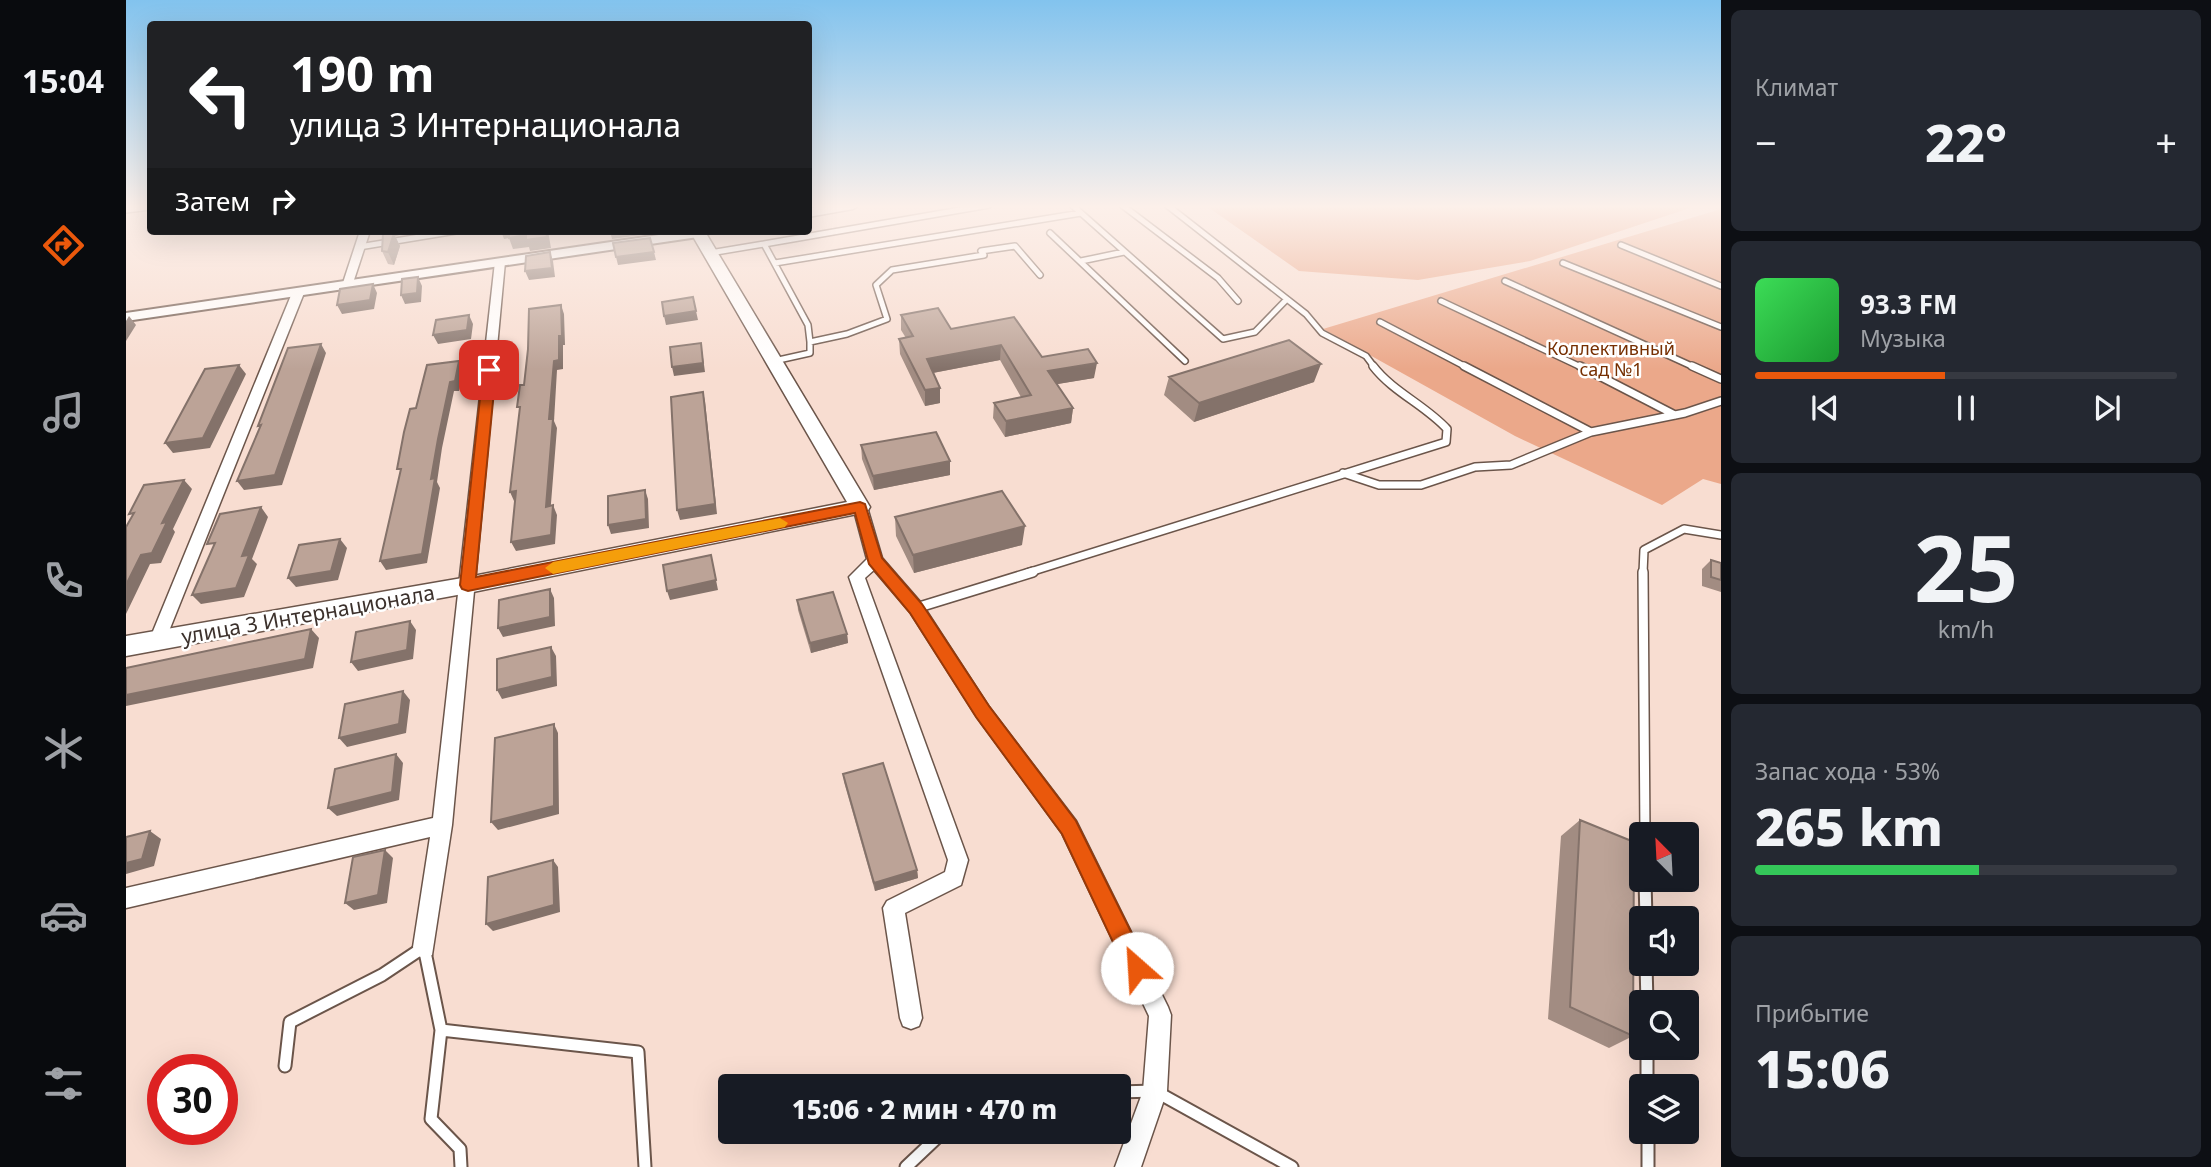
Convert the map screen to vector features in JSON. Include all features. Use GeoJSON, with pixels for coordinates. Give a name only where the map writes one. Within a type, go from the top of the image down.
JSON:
{"type":"FeatureCollection","features":[{"type":"Feature","properties":{"kind":"main road"},"geometry":{"type":"LineString","coordinates":[[714,259],[860,507]]}},
{"type":"Feature","properties":{"kind":"main road","name":"улица 3 Интернационала"},"geometry":{"type":"LineString","coordinates":[[126,646],[468,585],[860,507]]}},
{"type":"Feature","properties":{"kind":"street"},"geometry":{"type":"LineString","coordinates":[[346,286],[355,259]]}},
{"type":"Feature","properties":{"kind":"street"},"geometry":{"type":"LineString","coordinates":[[126,317],[517,259]]}},
{"type":"Feature","properties":{"kind":"street"},"geometry":{"type":"LineString","coordinates":[[424,947],[442,825],[500,262]]}},
{"type":"Feature","properties":{"kind":"street"},"geometry":{"type":"LineString","coordinates":[[157,641],[298,293]]}},
{"type":"Feature","properties":{"kind":"street"},"geometry":{"type":"LineString","coordinates":[[860,507],[875,560],[916,608],[983,712],[1069,827],[1160,1014],[1155,1091],[1128,1167]]}},
{"type":"Feature","properties":{"kind":"street"},"geometry":{"type":"LineString","coordinates":[[875,560],[857,577],[958,859],[954,878],[894,908],[911,1018]]}},
{"type":"Feature","properties":{"kind":"street"},"geometry":{"type":"LineString","coordinates":[[126,899],[442,825]]}},
{"type":"Feature","properties":{"kind":"lane"},"geometry":{"type":"LineString","coordinates":[[773,259],[808,324],[810,342],[810,353],[774,361]]}},
{"type":"Feature","properties":{"kind":"lane"},"geometry":{"type":"LineString","coordinates":[[775,263],[797,259]]}},
{"type":"Feature","properties":{"kind":"lane"},"geometry":{"type":"LineString","coordinates":[[810,342],[847,334],[887,320],[876,285],[892,270],[957,259]]}},
{"type":"Feature","properties":{"kind":"lane"},"geometry":{"type":"LineString","coordinates":[[1026,259],[1040,275]]}},
{"type":"Feature","properties":{"kind":"lane"},"geometry":{"type":"LineString","coordinates":[[1081,261],[1088,259]]}},
{"type":"Feature","properties":{"kind":"lane"},"geometry":{"type":"LineString","coordinates":[[1132,259],[1223,339],[1255,332],[1287,299]]}},
{"type":"Feature","properties":{"kind":"lane"},"geometry":{"type":"LineString","coordinates":[[1194,259],[1218,278],[1238,301]]}},
{"type":"Feature","properties":{"kind":"lane"},"geometry":{"type":"LineString","coordinates":[[916,608],[1446,442],[1447,429],[1434,415],[1384,380],[1366,355],[1322,333],[1306,314],[1237,259]]}},
{"type":"Feature","properties":{"kind":"lane"},"geometry":{"type":"LineString","coordinates":[[1656,259],[1721,286]]}},
{"type":"Feature","properties":{"kind":"lane"},"geometry":{"type":"LineString","coordinates":[[1081,261],[1185,360]]}},
{"type":"Feature","properties":{"kind":"lane"},"geometry":{"type":"LineString","coordinates":[[1563,263],[1721,327]]}},
{"type":"Feature","properties":{"kind":"lane"},"geometry":{"type":"LineString","coordinates":[[1505,281],[1721,379]]}},
{"type":"Feature","properties":{"kind":"lane"},"geometry":{"type":"LineString","coordinates":[[1441,300],[1531,341],[1675,415]]}},
{"type":"Feature","properties":{"kind":"lane"},"geometry":{"type":"LineString","coordinates":[[1380,322],[1591,432]]}},
{"type":"Feature","properties":{"kind":"lane"},"geometry":{"type":"LineString","coordinates":[[1343,473],[1378,485],[1421,485],[1475,467],[1511,465],[1591,432],[1675,415],[1721,401]]}},
{"type":"Feature","properties":{"kind":"lane"},"geometry":{"type":"LineString","coordinates":[[1644,822],[1644,550],[1684,529],[1721,535]]}},
{"type":"Feature","properties":{"kind":"lane"},"geometry":{"type":"LineString","coordinates":[[285,1066],[290,1021],[382,975],[424,947],[441,1030],[431,1119],[460,1149],[461,1167]]}},
{"type":"Feature","properties":{"kind":"lane"},"geometry":{"type":"LineString","coordinates":[[441,1030],[638,1052],[645,1167]]}},
{"type":"Feature","properties":{"kind":"lane"},"geometry":{"type":"LineString","coordinates":[[1131,1092],[1155,1091],[1292,1167]]}},
{"type":"Feature","properties":{"kind":"lane"},"geometry":{"type":"LineString","coordinates":[[906,1167],[930,1144]]}},
{"type":"Feature","properties":{"kind":"lane"},"geometry":{"type":"LineString","coordinates":[[1648,1144],[1648,1167]]}},
{"type":"Feature","properties":{"kind":"green space"},"geometry":{"type":"Polygon","coordinates":[[[1283,259],[1535,259],[1418,280],[1299,271],[1283,259]]]}},
{"type":"Feature","properties":{"kind":"green space","name":"Коллективный сад №1"},"geometry":{"type":"Polygon","coordinates":[[[1554,259],[1721,259],[1721,484],[1703,479],[1662,505],[1515,436],[1323,329],[1554,259]]]}},
{"type":"Feature","properties":{"kind":"building"},"geometry":{"type":"Polygon","coordinates":[[[526,259],[551,259],[552,268],[525,271],[526,259]]]}},
{"type":"Feature","properties":{"kind":"building"},"geometry":{"type":"Polygon","coordinates":[[[418,277],[417,293],[401,295],[402,279],[418,277]]]}},
{"type":"Feature","properties":{"kind":"building"},"geometry":{"type":"Polygon","coordinates":[[[373,284],[370,300],[337,305],[340,289],[373,284]]]}},
{"type":"Feature","properties":{"kind":"building"},"geometry":{"type":"Polygon","coordinates":[[[693,297],[696,311],[664,316],[662,302],[693,297]]]}},
{"type":"Feature","properties":{"kind":"building"},"geometry":{"type":"Polygon","coordinates":[[[561,305],[562,336],[559,336],[559,360],[554,361],[549,419],[553,419],[546,507],[553,505],[551,535],[511,542],[516,491],[510,492],[520,407],[517,407],[520,385],[524,385],[528,349],[529,309],[561,305]]]}},
{"type":"Feature","properties":{"kind":"building"},"geometry":{"type":"Polygon","coordinates":[[[938,308],[951,329],[1014,317],[1042,357],[1088,349],[1097,363],[1048,371],[1073,408],[1006,421],[994,403],[1031,395],[1001,345],[927,359],[940,388],[925,390],[899,339],[913,336],[901,315],[938,308]]]}},
{"type":"Feature","properties":{"kind":"building"},"geometry":{"type":"Polygon","coordinates":[[[469,315],[467,330],[433,335],[436,320],[469,315]]]}},
{"type":"Feature","properties":{"kind":"building"},"geometry":{"type":"Polygon","coordinates":[[[1289,340],[1321,364],[1199,403],[1169,377],[1289,340]]]}},
{"type":"Feature","properties":{"kind":"building"},"geometry":{"type":"Polygon","coordinates":[[[701,343],[703,363],[672,367],[670,347],[701,343]]]}},
{"type":"Feature","properties":{"kind":"building"},"geometry":{"type":"Polygon","coordinates":[[[321,344],[275,475],[237,481],[261,425],[258,426],[288,348],[321,344]]]}},
{"type":"Feature","properties":{"kind":"building"},"geometry":{"type":"Polygon","coordinates":[[[459,361],[455,381],[450,382],[438,439],[431,479],[435,478],[422,554],[380,561],[401,469],[397,469],[404,432],[410,409],[416,408],[427,365],[459,361]]]}},
{"type":"Feature","properties":{"kind":"building"},"geometry":{"type":"Polygon","coordinates":[[[239,365],[203,438],[165,443],[205,369],[239,365]]]}},
{"type":"Feature","properties":{"kind":"building"},"geometry":{"type":"Polygon","coordinates":[[[703,392],[715,504],[677,510],[671,397],[703,392]]]}},
{"type":"Feature","properties":{"kind":"building"},"geometry":{"type":"Polygon","coordinates":[[[936,432],[950,461],[873,476],[861,445],[936,432]]]}},
{"type":"Feature","properties":{"kind":"building"},"geometry":{"type":"Polygon","coordinates":[[[184,480],[162,523],[167,522],[152,553],[141,555],[126,585],[126,527],[134,513],[129,514],[144,485],[184,480]]]}},
{"type":"Feature","properties":{"kind":"building"},"geometry":{"type":"Polygon","coordinates":[[[645,490],[646,519],[608,525],[608,496],[645,490]]]}},
{"type":"Feature","properties":{"kind":"building"},"geometry":{"type":"Polygon","coordinates":[[[1002,491],[1025,526],[913,555],[895,517],[1002,491]]]}},
{"type":"Feature","properties":{"kind":"building"},"geometry":{"type":"Polygon","coordinates":[[[261,507],[242,556],[249,555],[236,588],[192,595],[215,543],[207,544],[220,514],[261,507]]]}},
{"type":"Feature","properties":{"kind":"building"},"geometry":{"type":"Polygon","coordinates":[[[340,539],[331,571],[288,578],[299,545],[340,539]]]}},
{"type":"Feature","properties":{"kind":"building"},"geometry":{"type":"Polygon","coordinates":[[[711,555],[716,580],[667,591],[663,565],[711,555]]]}},
{"type":"Feature","properties":{"kind":"building"},"geometry":{"type":"Polygon","coordinates":[[[1711,560],[1721,563],[1721,580],[1711,577],[1711,560]]]}},
{"type":"Feature","properties":{"kind":"building"},"geometry":{"type":"Polygon","coordinates":[[[550,589],[550,617],[498,628],[499,600],[550,589]]]}},
{"type":"Feature","properties":{"kind":"building"},"geometry":{"type":"Polygon","coordinates":[[[833,592],[847,634],[810,643],[797,600],[833,592]]]}},
{"type":"Feature","properties":{"kind":"building"},"geometry":{"type":"Polygon","coordinates":[[[410,621],[407,650],[351,662],[356,632],[410,621]]]}},
{"type":"Feature","properties":{"kind":"building"},"geometry":{"type":"Polygon","coordinates":[[[311,629],[305,659],[126,695],[126,668],[311,629]]]}},
{"type":"Feature","properties":{"kind":"building"},"geometry":{"type":"Polygon","coordinates":[[[551,647],[552,677],[497,690],[497,659],[551,647]]]}},
{"type":"Feature","properties":{"kind":"building"},"geometry":{"type":"Polygon","coordinates":[[[403,691],[399,724],[339,738],[345,704],[403,691]]]}},
{"type":"Feature","properties":{"kind":"building"},"geometry":{"type":"Polygon","coordinates":[[[554,724],[554,806],[491,822],[495,738],[554,724]]]}},
{"type":"Feature","properties":{"kind":"building"},"geometry":{"type":"Polygon","coordinates":[[[396,754],[392,792],[328,808],[335,769],[396,754]]]}},
{"type":"Feature","properties":{"kind":"building"},"geometry":{"type":"Polygon","coordinates":[[[883,763],[917,870],[874,883],[843,774],[883,763]]]}},
{"type":"Feature","properties":{"kind":"building"},"geometry":{"type":"Polygon","coordinates":[[[1580,820],[1629,840],[1629,892],[1634,892],[1634,906],[1629,906],[1629,976],[1633,976],[1633,990],[1629,990],[1629,1034],[1570,1007],[1580,820]]]}},
{"type":"Feature","properties":{"kind":"building"},"geometry":{"type":"Polygon","coordinates":[[[150,831],[142,859],[126,863],[126,837],[150,831]]]}},
{"type":"Feature","properties":{"kind":"building"},"geometry":{"type":"Polygon","coordinates":[[[385,850],[378,895],[345,903],[353,857],[385,850]]]}},
{"type":"Feature","properties":{"kind":"building"},"geometry":{"type":"Polygon","coordinates":[[[553,860],[554,905],[486,924],[488,877],[553,860]]]}},
{"type":"Feature","properties":{"kind":"slow traffic"},"geometry":{"type":"LineString","coordinates":[[553,568],[780,523]]}},
{"type":"Feature","properties":{"kind":"route"},"geometry":{"type":"LineString","coordinates":[[489,370],[468,585],[860,507],[875,560],[916,608],[983,712],[1069,827],[1137,968]]}}]}
